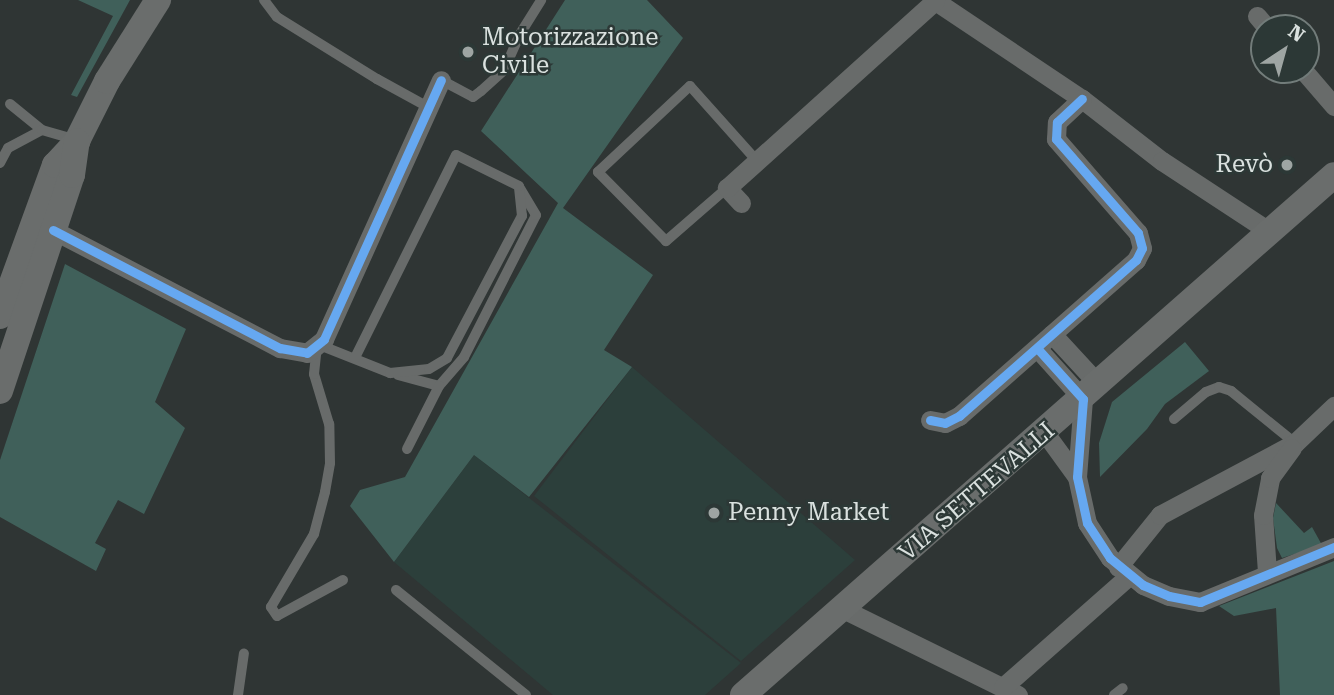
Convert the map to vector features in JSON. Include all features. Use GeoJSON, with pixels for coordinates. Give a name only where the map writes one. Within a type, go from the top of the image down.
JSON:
{"type":"FeatureCollection","features":[{"type":"Feature","properties":{"kind":"main road"},"geometry":{"type":"LineString","coordinates":[[2,299],[55,165],[77,141],[107,82],[158,0]]}},
{"type":"Feature","properties":{"kind":"main road"},"geometry":{"type":"LineString","coordinates":[[0,391],[72,175],[77,141]]}},
{"type":"Feature","properties":{"kind":"main road","name":"VIA SETTEVALLI"},"geometry":{"type":"LineString","coordinates":[[743,695],[1045,433],[1334,176]]}},
{"type":"Feature","properties":{"kind":"street"},"geometry":{"type":"LineString","coordinates":[[741,203],[727,188],[934,1],[1082,99],[1162,161],[1270,232]]}},
{"type":"Feature","properties":{"kind":"street"},"geometry":{"type":"LineString","coordinates":[[53,230],[281,348],[307,353],[324,339],[441,80]]}},
{"type":"Feature","properties":{"kind":"street"},"geometry":{"type":"LineString","coordinates":[[1315,84],[1334,106]]}},
{"type":"Feature","properties":{"kind":"street"},"geometry":{"type":"LineString","coordinates":[[930,420],[946,423],[959,416],[1136,260],[1142,248],[1138,233],[1056,139],[1057,122],[1082,99]]}},
{"type":"Feature","properties":{"kind":"street"},"geometry":{"type":"LineString","coordinates":[[1052,334],[1091,392],[1077,477],[1087,523],[1124,571],[1169,596],[1200,602],[1267,572],[1334,547]]}},
{"type":"Feature","properties":{"kind":"street"},"geometry":{"type":"LineString","coordinates":[[1037,348],[1091,392]]}},
{"type":"Feature","properties":{"kind":"street"},"geometry":{"type":"LineString","coordinates":[[1267,572],[1263,515],[1270,478],[1295,443],[1334,406]]}},
{"type":"Feature","properties":{"kind":"street"},"geometry":{"type":"LineString","coordinates":[[1045,433],[1077,477]]}},
{"type":"Feature","properties":{"kind":"street"},"geometry":{"type":"LineString","coordinates":[[843,609],[1006,692],[1124,571],[1160,515],[1295,443]]}},
{"type":"Feature","properties":{"kind":"lane"},"geometry":{"type":"LineString","coordinates":[[264,0],[278,17],[377,79],[430,107]]}},
{"type":"Feature","properties":{"kind":"lane"},"geometry":{"type":"LineString","coordinates":[[441,80],[472,97],[481,91],[504,70],[520,34],[541,0]]}},
{"type":"Feature","properties":{"kind":"lane"},"geometry":{"type":"LineString","coordinates":[[727,188],[666,240],[598,172],[690,86],[757,161]]}},
{"type":"Feature","properties":{"kind":"lane"},"geometry":{"type":"LineString","coordinates":[[10,104],[43,130],[77,141]]}},
{"type":"Feature","properties":{"kind":"lane"},"geometry":{"type":"LineString","coordinates":[[0,163],[8,148],[43,130]]}},
{"type":"Feature","properties":{"kind":"lane"},"geometry":{"type":"LineString","coordinates":[[355,358],[456,155],[519,186],[536,215],[464,357],[439,386],[407,449]]}},
{"type":"Feature","properties":{"kind":"lane"},"geometry":{"type":"LineString","coordinates":[[390,373],[429,369],[447,358],[522,216],[519,186]]}},
{"type":"Feature","properties":{"kind":"lane"},"geometry":{"type":"LineString","coordinates":[[342,580],[277,616],[271,607],[314,534],[330,464],[329,424],[314,374],[317,344],[390,373],[439,386]]}},
{"type":"Feature","properties":{"kind":"lane"},"geometry":{"type":"LineString","coordinates":[[1174,419],[1206,392],[1219,387],[1231,391],[1295,443]]}},
{"type":"Feature","properties":{"kind":"lane"},"geometry":{"type":"LineString","coordinates":[[396,590],[526,695]]}},
{"type":"Feature","properties":{"kind":"lane"},"geometry":{"type":"LineString","coordinates":[[238,695],[244,653]]}},
{"type":"Feature","properties":{"kind":"lane"},"geometry":{"type":"LineString","coordinates":[[1114,695],[1123,688]]}},
{"type":"Feature","properties":{"kind":"shaded area"},"geometry":{"type":"Polygon","coordinates":[[[78,0],[130,0],[77,97],[71,95],[113,16],[78,0]]]}},
{"type":"Feature","properties":{"kind":"shaded area"},"geometry":{"type":"Polygon","coordinates":[[[565,0],[647,0],[683,38],[563,208],[653,275],[604,350],[632,367],[529,497],[474,455],[394,562],[350,506],[360,490],[405,477],[558,203],[481,131],[565,0]]]}},
{"type":"Feature","properties":{"kind":"shaded area"},"geometry":{"type":"Polygon","coordinates":[[[65,264],[186,329],[155,402],[185,428],[144,514],[118,500],[95,543],[106,549],[96,571],[0,517],[0,460],[65,264]]]}},
{"type":"Feature","properties":{"kind":"shaded area"},"geometry":{"type":"Polygon","coordinates":[[[1185,342],[1209,371],[1165,404],[1147,429],[1100,477],[1099,443],[1112,402],[1185,342]]]}},
{"type":"Feature","properties":{"kind":"shaded area"},"geometry":{"type":"Polygon","coordinates":[[[632,367],[855,560],[741,661],[534,496],[632,367]]]}},
{"type":"Feature","properties":{"kind":"shaded area"},"geometry":{"type":"Polygon","coordinates":[[[474,455],[741,663],[705,695],[553,695],[394,562],[474,455]]]}},
{"type":"Feature","properties":{"kind":"shaded area"},"geometry":{"type":"Polygon","coordinates":[[[1276,503],[1304,533],[1312,527],[1322,545],[1282,558],[1277,548],[1273,518],[1276,503]]]}},
{"type":"Feature","properties":{"kind":"shaded area"},"geometry":{"type":"Polygon","coordinates":[[[1334,561],[1334,695],[1280,695],[1276,608],[1234,616],[1219,606],[1334,561]]]}},
{"type":"Feature","properties":{"kind":"cycle path"},"geometry":{"type":"LineString","coordinates":[[53,230],[280,348],[307,353],[324,339],[441,80]]}},
{"type":"Feature","properties":{"kind":"cycle path"},"geometry":{"type":"LineString","coordinates":[[930,420],[945,423],[959,416],[1136,260],[1142,248],[1138,233],[1056,139],[1057,122],[1082,99]]}},
{"type":"Feature","properties":{"kind":"cycle path"},"geometry":{"type":"LineString","coordinates":[[1037,348],[1083,399],[1077,477],[1087,523],[1110,558],[1143,585],[1169,596],[1200,602],[1334,547]]}},
{"type":"Feature","properties":{"kind":"place","name":"Motorizzazione Civile"},"geometry":{"type":"Point","coordinates":[468,52]}},
{"type":"Feature","properties":{"kind":"place","name":"Revò"},"geometry":{"type":"Point","coordinates":[1287,165]}},
{"type":"Feature","properties":{"kind":"place","name":"Penny Market"},"geometry":{"type":"Point","coordinates":[714,513]}}]}
